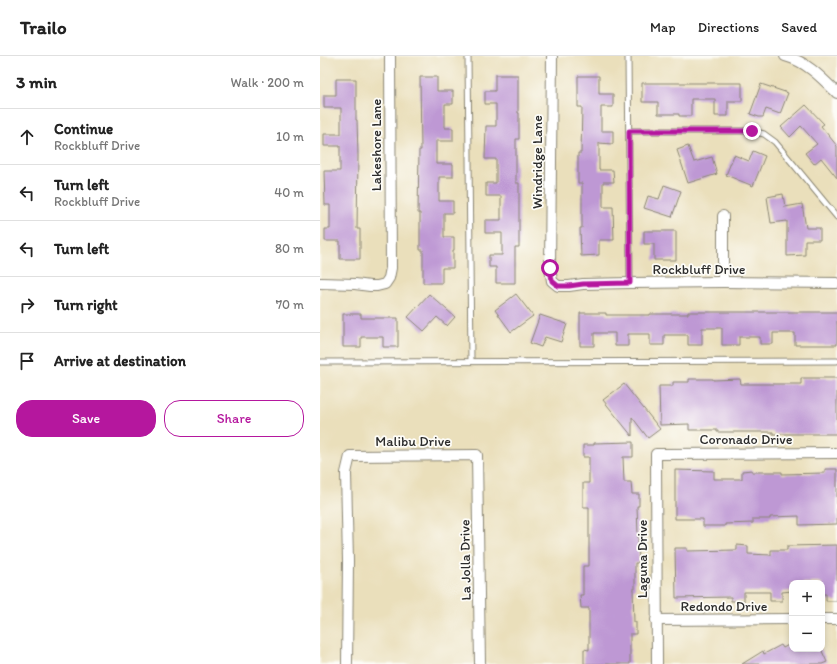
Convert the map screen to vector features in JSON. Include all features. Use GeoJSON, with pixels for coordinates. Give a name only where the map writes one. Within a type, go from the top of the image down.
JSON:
{"type":"FeatureCollection","features":[{"type":"Feature","properties":{"kind":"street","name":"Lakeshore Lane"},"geometry":{"type":"LineString","coordinates":[[320,283],[377,286],[385,284],[390,278],[390,56]]}},
{"type":"Feature","properties":{"kind":"street","name":"Windridge Lane"},"geometry":{"type":"LineString","coordinates":[[550,268],[552,56]]}},
{"type":"Feature","properties":{"kind":"street"},"geometry":{"type":"LineString","coordinates":[[785,56],[794,58],[808,66],[837,93]]}},
{"type":"Feature","properties":{"kind":"street"},"geometry":{"type":"LineString","coordinates":[[723,216],[723,282]]}},
{"type":"Feature","properties":{"kind":"street","name":"Rockbluff Drive"},"geometry":{"type":"LineString","coordinates":[[550,268],[552,281],[558,286],[630,283],[837,283]]}},
{"type":"Feature","properties":{"kind":"street","name":"Coronado Drive"},"geometry":{"type":"LineString","coordinates":[[656,454],[837,453]]}},
{"type":"Feature","properties":{"kind":"street","name":"Laguna Drive"},"geometry":{"type":"LineString","coordinates":[[656,454],[657,664]]}},
{"type":"Feature","properties":{"kind":"street","name":"Malibu Drive"},"geometry":{"type":"LineString","coordinates":[[347,664],[348,561],[346,473],[350,456],[477,455]]}},
{"type":"Feature","properties":{"kind":"street","name":"La Jolla Drive"},"geometry":{"type":"LineString","coordinates":[[477,455],[480,664]]}},
{"type":"Feature","properties":{"kind":"street","name":"Redondo Drive"},"geometry":{"type":"LineString","coordinates":[[656,620],[789,619]]}},
{"type":"Feature","properties":{"kind":"street"},"geometry":{"type":"LineString","coordinates":[[825,619],[837,619]]}},
{"type":"Feature","properties":{"kind":"lane"},"geometry":{"type":"LineString","coordinates":[[468,56],[471,361]]}},
{"type":"Feature","properties":{"kind":"lane"},"geometry":{"type":"LineString","coordinates":[[628,56],[630,283]]}},
{"type":"Feature","properties":{"kind":"lane"},"geometry":{"type":"LineString","coordinates":[[629,131],[752,131],[764,134],[775,142],[837,217]]}},
{"type":"Feature","properties":{"kind":"lane"},"geometry":{"type":"LineString","coordinates":[[320,362],[837,361]]}},
{"type":"Feature","properties":{"kind":"building"},"geometry":{"type":"Polygon","coordinates":[[[495,75],[518,75],[519,139],[516,139],[516,183],[519,183],[519,247],[515,247],[515,283],[496,283],[496,267],[489,267],[489,255],[502,255],[502,233],[485,233],[485,220],[501,220],[501,196],[486,196],[486,183],[496,183],[496,159],[485,159],[486,126],[496,126],[496,104],[485,104],[485,91],[495,91],[495,75]]]}},
{"type":"Feature","properties":{"kind":"building"},"geometry":{"type":"Polygon","coordinates":[[[578,76],[599,76],[599,94],[613,94],[613,107],[601,107],[601,131],[613,131],[613,144],[599,143],[599,170],[613,170],[614,182],[603,182],[603,207],[613,207],[614,240],[599,240],[599,255],[581,256],[580,228],[582,228],[582,183],[578,183],[578,153],[581,153],[582,107],[578,107],[578,76]]]}},
{"type":"Feature","properties":{"kind":"building"},"geometry":{"type":"Polygon","coordinates":[[[420,77],[437,77],[437,91],[453,91],[453,104],[445,104],[445,128],[453,128],[453,141],[436,141],[436,164],[453,164],[453,177],[439,177],[439,201],[453,201],[453,213],[444,213],[444,237],[454,237],[453,268],[442,268],[442,283],[423,283],[423,250],[420,250],[420,213],[418,213],[419,150],[421,150],[420,77]]]}},
{"type":"Feature","properties":{"kind":"building"},"geometry":{"type":"Polygon","coordinates":[[[336,79],[356,79],[358,156],[357,229],[360,229],[360,259],[340,259],[340,241],[325,241],[325,229],[330,229],[330,205],[325,205],[324,171],[340,171],[340,146],[324,146],[324,134],[341,134],[341,108],[324,108],[324,95],[336,95],[336,79]]]}},
{"type":"Feature","properties":{"kind":"building"},"geometry":{"type":"Polygon","coordinates":[[[642,83],[742,83],[742,101],[728,101],[728,116],[715,116],[715,99],[691,99],[691,116],[679,116],[679,114],[658,114],[658,102],[642,102],[642,83]]]}},
{"type":"Feature","properties":{"kind":"building"},"geometry":{"type":"Polygon","coordinates":[[[761,84],[788,93],[780,114],[766,109],[763,117],[750,114],[761,84]]]}},
{"type":"Feature","properties":{"kind":"building"},"geometry":{"type":"Polygon","coordinates":[[[806,105],[824,124],[821,126],[837,146],[837,178],[821,158],[814,164],[805,153],[817,144],[801,126],[790,137],[781,127],[806,105]]]}},
{"type":"Feature","properties":{"kind":"building"},"geometry":{"type":"Polygon","coordinates":[[[688,146],[694,162],[712,157],[717,174],[688,183],[677,150],[688,146]]]}},
{"type":"Feature","properties":{"kind":"building"},"geometry":{"type":"Polygon","coordinates":[[[753,151],[765,156],[753,186],[726,175],[734,155],[749,161],[753,151]]]}},
{"type":"Feature","properties":{"kind":"building"},"geometry":{"type":"Polygon","coordinates":[[[664,185],[681,191],[672,217],[644,208],[648,196],[659,199],[664,185]]]}},
{"type":"Feature","properties":{"kind":"building"},"geometry":{"type":"Polygon","coordinates":[[[783,194],[785,207],[802,204],[806,228],[820,228],[820,240],[805,240],[805,255],[787,256],[787,221],[771,223],[767,197],[783,194]]]}},
{"type":"Feature","properties":{"kind":"building"},"geometry":{"type":"Polygon","coordinates":[[[644,231],[676,231],[676,260],[654,260],[654,244],[644,244],[644,231]]]}},
{"type":"Feature","properties":{"kind":"building"},"geometry":{"type":"Polygon","coordinates":[[[429,294],[455,317],[447,326],[437,317],[424,331],[408,317],[429,294]]]}},
{"type":"Feature","properties":{"kind":"building"},"geometry":{"type":"Polygon","coordinates":[[[516,294],[533,316],[511,332],[495,310],[516,294]]]}},
{"type":"Feature","properties":{"kind":"building"},"geometry":{"type":"Polygon","coordinates":[[[688,312],[837,312],[837,345],[795,345],[795,333],[773,333],[773,344],[760,344],[760,337],[739,337],[739,345],[722,345],[722,328],[702,328],[702,345],[688,345],[688,335],[664,335],[664,345],[650,345],[650,334],[628,334],[628,346],[615,346],[615,333],[594,333],[594,346],[580,346],[580,313],[606,313],[606,315],[650,315],[688,314],[688,312]]]}},
{"type":"Feature","properties":{"kind":"building"},"geometry":{"type":"Polygon","coordinates":[[[343,314],[361,314],[361,318],[398,318],[398,347],[383,347],[383,337],[361,337],[361,347],[343,347],[343,314]]]}},
{"type":"Feature","properties":{"kind":"building"},"geometry":{"type":"Polygon","coordinates":[[[540,315],[567,324],[561,342],[545,337],[541,347],[530,343],[540,315]]]}},
{"type":"Feature","properties":{"kind":"building"},"geometry":{"type":"Polygon","coordinates":[[[801,378],[837,378],[837,434],[717,432],[717,430],[689,430],[689,424],[660,425],[659,386],[673,386],[673,382],[689,382],[689,379],[740,379],[741,384],[801,384],[801,378]]]}},
{"type":"Feature","properties":{"kind":"building"},"geometry":{"type":"Polygon","coordinates":[[[624,384],[660,429],[648,438],[632,417],[632,436],[603,400],[624,384]]]}},
{"type":"Feature","properties":{"kind":"building"},"geometry":{"type":"Polygon","coordinates":[[[633,442],[633,457],[623,457],[624,482],[631,482],[632,494],[639,494],[639,506],[637,506],[639,563],[635,563],[635,589],[633,589],[636,634],[630,634],[630,664],[584,664],[584,649],[589,650],[589,608],[581,608],[580,595],[583,595],[583,566],[589,566],[589,507],[583,507],[583,483],[589,483],[589,457],[583,457],[583,445],[594,445],[594,443],[633,442]]]}},
{"type":"Feature","properties":{"kind":"building"},"geometry":{"type":"Polygon","coordinates":[[[825,469],[837,469],[837,524],[799,525],[799,516],[753,519],[753,523],[725,524],[725,526],[703,526],[703,519],[675,519],[675,470],[714,471],[714,479],[742,479],[742,471],[752,470],[752,472],[782,472],[782,474],[825,473],[825,469]]]}},
{"type":"Feature","properties":{"kind":"building"},"geometry":{"type":"Polygon","coordinates":[[[737,545],[748,546],[748,554],[771,555],[771,550],[787,550],[787,546],[837,545],[837,601],[826,601],[825,580],[789,580],[789,591],[782,592],[782,601],[770,601],[770,592],[744,592],[744,601],[731,601],[731,597],[676,598],[675,548],[687,548],[687,551],[737,550],[737,545]]]}},
{"type":"Feature","properties":{"kind":"building"},"geometry":{"type":"Polygon","coordinates":[[[781,645],[783,648],[789,645],[789,652],[822,652],[827,662],[822,664],[742,664],[763,651],[764,654],[781,645]]]}},
{"type":"Feature","properties":{"kind":"route"},"geometry":{"type":"LineString","coordinates":[[550,268],[552,281],[558,286],[630,283],[629,131],[752,131]]}}]}
